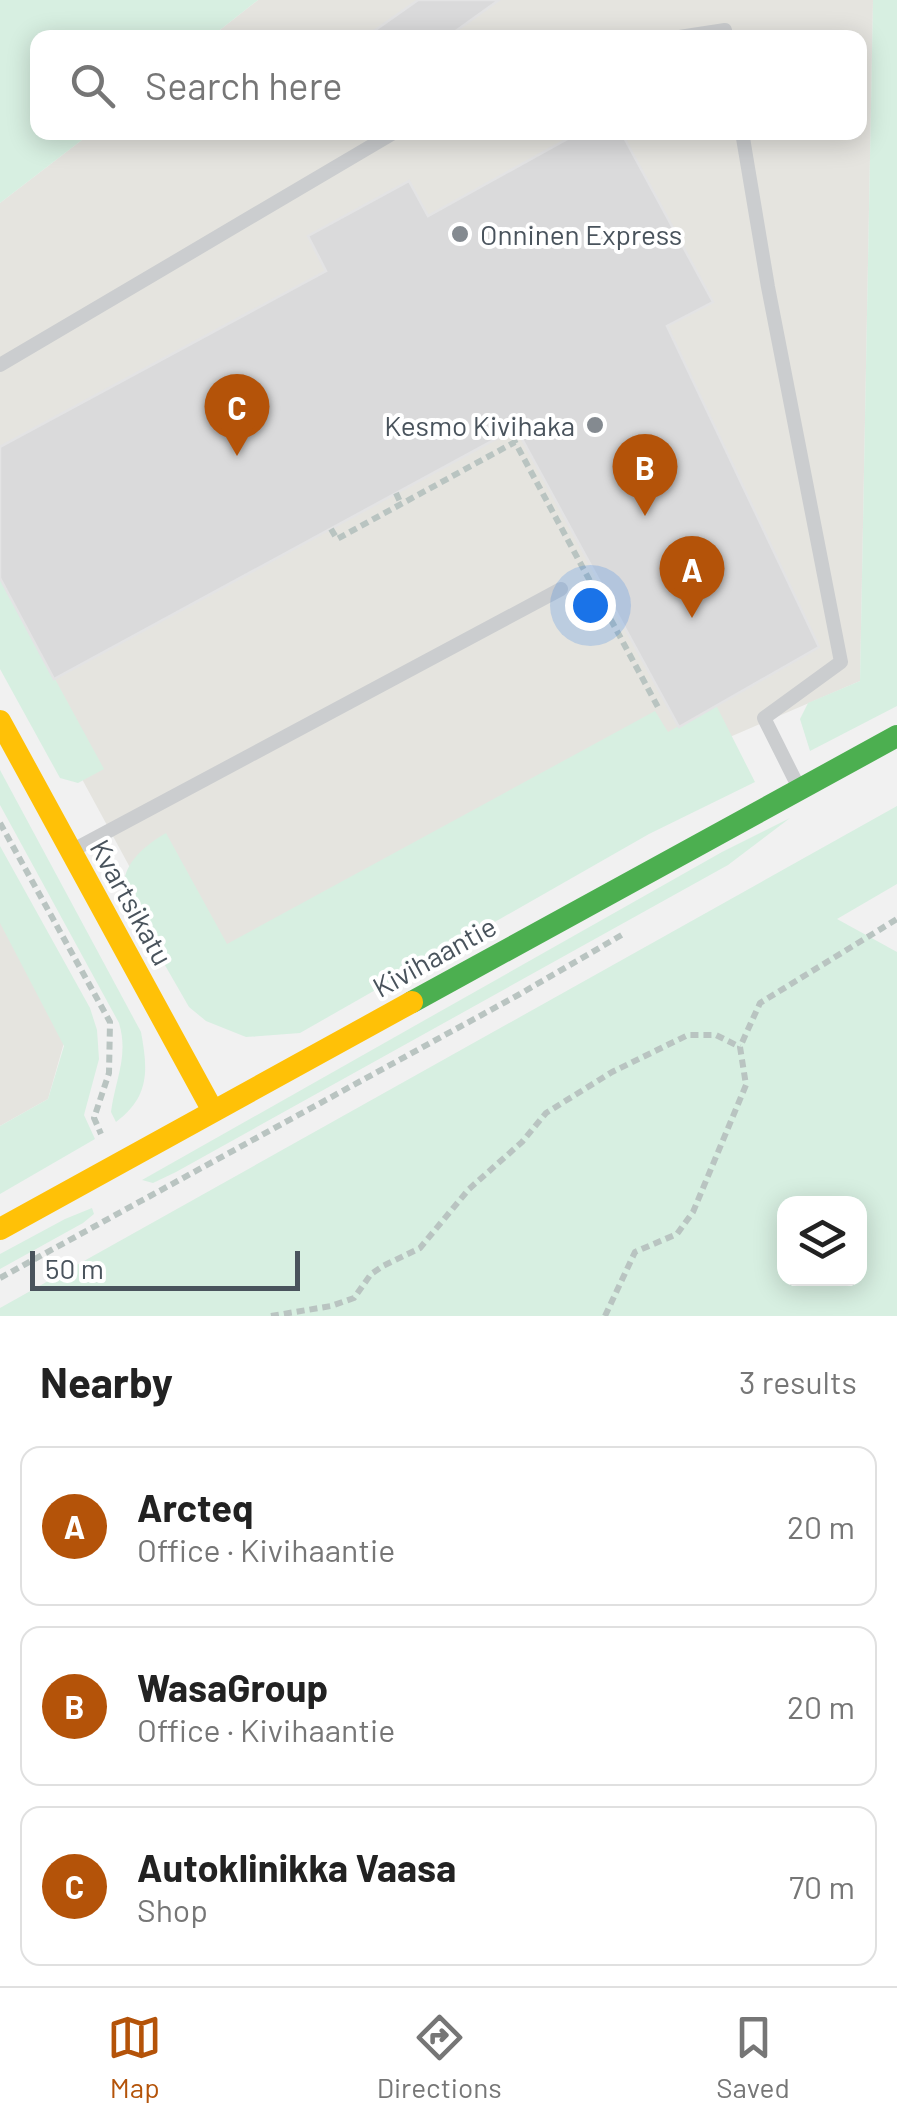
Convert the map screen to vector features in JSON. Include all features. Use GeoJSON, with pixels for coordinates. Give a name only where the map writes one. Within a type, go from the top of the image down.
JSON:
{"type":"FeatureCollection","features":[{"type":"Feature","properties":{"kind":"main road","name":"Kvartsikatu"},"geometry":{"type":"LineString","coordinates":[[0,721],[213,1111]]}},
{"type":"Feature","properties":{"kind":"main road","name":"Kivihaantie"},"geometry":{"type":"LineString","coordinates":[[0,1229],[889,740]]}},
{"type":"Feature","properties":{"kind":"lane"},"geometry":{"type":"LineString","coordinates":[[0,365],[381,140]]}},
{"type":"Feature","properties":{"kind":"lane"},"geometry":{"type":"LineString","coordinates":[[743,140],[841,662],[764,718],[800,789]]}},
{"type":"Feature","properties":{"kind":"lane"},"geometry":{"type":"LineString","coordinates":[[70,852],[561,588]]}},
{"type":"Feature","properties":{"kind":"path"},"geometry":{"type":"LineString","coordinates":[[332,528],[337,538],[516,442],[629,644],[659,709]]}},
{"type":"Feature","properties":{"kind":"path"},"geometry":{"type":"LineString","coordinates":[[396,493],[402,504]]}},
{"type":"Feature","properties":{"kind":"path"},"geometry":{"type":"LineString","coordinates":[[0,823],[110,1022],[109,1072],[94,1118],[133,1204]]}},
{"type":"Feature","properties":{"kind":"path"},"geometry":{"type":"LineString","coordinates":[[606,1316],[635,1252],[677,1234],[694,1212],[746,1085],[740,1047],[760,1003],[897,919]]}},
{"type":"Feature","properties":{"kind":"path"},"geometry":{"type":"LineString","coordinates":[[271,1316],[354,1298],[382,1266],[420,1248],[469,1190],[522,1142],[546,1113],[612,1072],[688,1035],[716,1035],[740,1047]]}},
{"type":"Feature","properties":{"kind":"shaded area"},"geometry":{"type":"Polygon","coordinates":[[[258,0],[873,0],[860,681],[658,768],[197,991],[0,628],[0,203],[82,140],[867,140],[867,30],[220,30],[258,0]]]}},
{"type":"Feature","properties":{"kind":"shaded area"},"geometry":{"type":"Polygon","coordinates":[[[0,905],[67,1032],[48,1099],[0,1126],[0,905]]]}},
{"type":"Feature","properties":{"kind":"green space"},"geometry":{"type":"Polygon","coordinates":[[[0,0],[258,0],[220,30],[30,30],[30,140],[82,140],[0,203],[0,0]]]}},
{"type":"Feature","properties":{"kind":"green space"},"geometry":{"type":"Polygon","coordinates":[[[873,0],[897,0],[897,706],[810,751],[800,719],[808,703],[860,681],[873,0]]]}},
{"type":"Feature","properties":{"kind":"green space"},"geometry":{"type":"Polygon","coordinates":[[[0,578],[104,769],[78,783],[60,778],[0,669],[0,578]]]}},
{"type":"Feature","properties":{"kind":"green space"},"geometry":{"type":"Polygon","coordinates":[[[716,705],[755,782],[649,834],[300,1033],[246,1037],[206,1021],[189,1007],[124,894],[130,865],[142,850],[166,833],[227,944],[655,711],[668,732],[716,705]]]}},
{"type":"Feature","properties":{"kind":"green space"},"geometry":{"type":"Polygon","coordinates":[[[0,770],[141,1032],[145,1071],[141,1093],[116,1122],[111,1112],[122,1057],[119,1023],[0,805],[0,770]]]}},
{"type":"Feature","properties":{"kind":"green space"},"geometry":{"type":"Polygon","coordinates":[[[897,806],[897,884],[837,919],[897,952],[897,1316],[0,1316],[0,1308],[897,806]]]}},
{"type":"Feature","properties":{"kind":"green space"},"geometry":{"type":"Polygon","coordinates":[[[790,818],[728,865],[176,1172],[153,1183],[142,1180],[722,852],[790,818]]]}},
{"type":"Feature","properties":{"kind":"green space"},"geometry":{"type":"Polygon","coordinates":[[[0,846],[90,1008],[97,1030],[99,1059],[84,1115],[95,1139],[0,1194],[0,1126],[48,1099],[64,1046],[0,923],[0,846]]]}},
{"type":"Feature","properties":{"kind":"green space"},"geometry":{"type":"Polygon","coordinates":[[[92,1208],[94,1214],[83,1223],[0,1269],[0,1254],[92,1208]]]}},
{"type":"Feature","properties":{"kind":"building"},"geometry":{"type":"Polygon","coordinates":[[[418,0],[499,0],[457,30],[375,30],[418,0]]]}},
{"type":"Feature","properties":{"kind":"building"},"geometry":{"type":"Polygon","coordinates":[[[566,140],[625,140],[713,302],[667,326],[819,647],[679,727],[516,428],[54,679],[0,578],[0,447],[326,271],[308,236],[409,181],[428,216],[566,140]]]}},
{"type":"Feature","properties":{"kind":"traffic: fast"},"geometry":{"type":"LineString","coordinates":[[412,1002],[897,736]]}},
{"type":"Feature","properties":{"kind":"traffic: slow"},"geometry":{"type":"LineString","coordinates":[[0,721],[213,1111]]}},
{"type":"Feature","properties":{"kind":"traffic: slow"},"geometry":{"type":"LineString","coordinates":[[0,1229],[412,1002]]}},
{"type":"Feature","properties":{"kind":"place","name":"Onninen Express"},"geometry":{"type":"Point","coordinates":[460,234]}},
{"type":"Feature","properties":{"kind":"place","name":"Kesmo Kivihaka"},"geometry":{"type":"Point","coordinates":[595,425]}},
{"type":"Feature","properties":{"kind":"place","name":"Autoklinikka Vaasa"},"geometry":{"type":"Point","coordinates":[237,456]}},
{"type":"Feature","properties":{"kind":"place","name":"WasaGroup"},"geometry":{"type":"Point","coordinates":[645,516]}},
{"type":"Feature","properties":{"kind":"place","name":"Arcteq"},"geometry":{"type":"Point","coordinates":[692,618]}}]}
